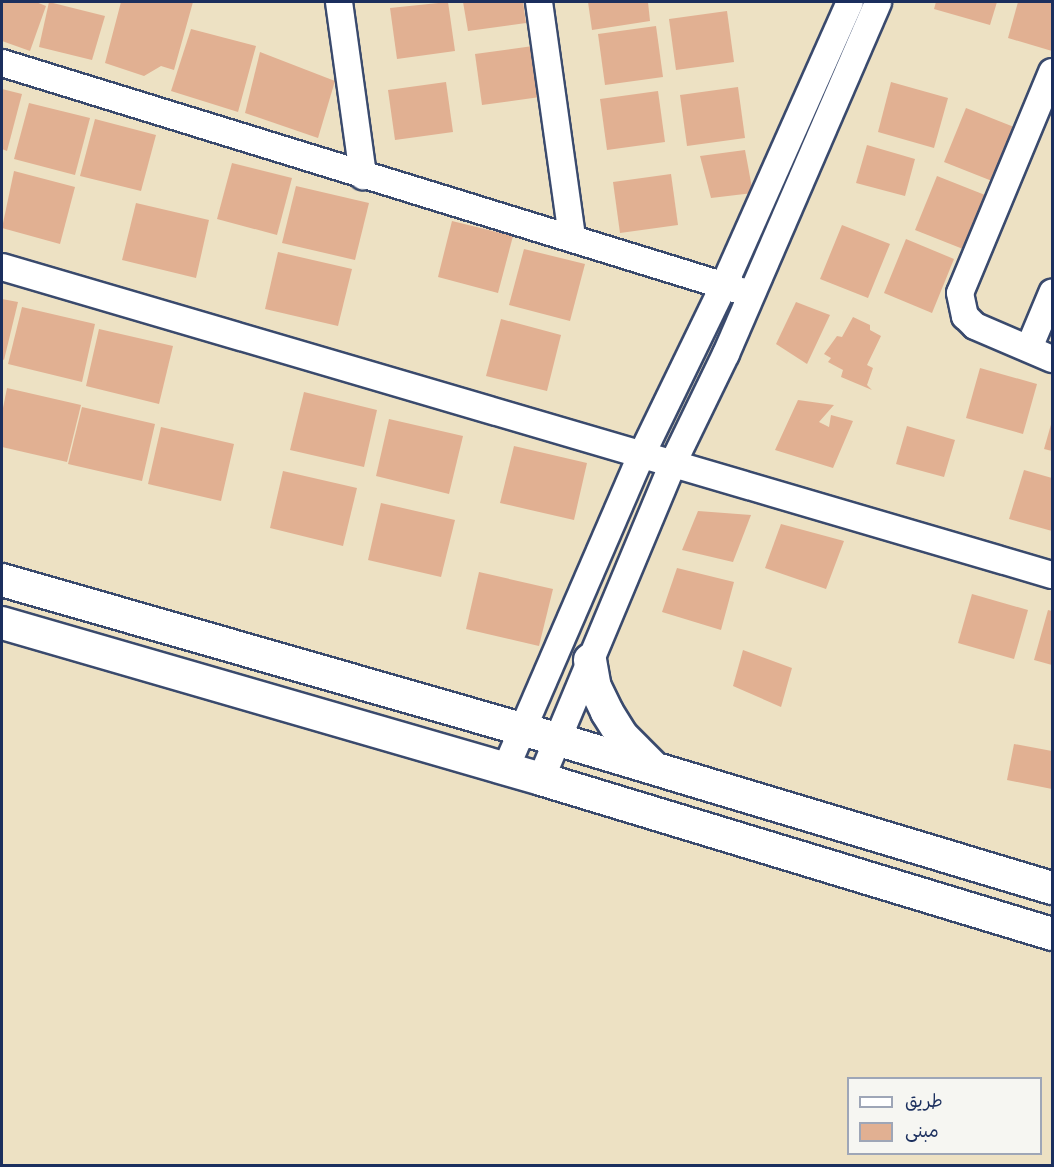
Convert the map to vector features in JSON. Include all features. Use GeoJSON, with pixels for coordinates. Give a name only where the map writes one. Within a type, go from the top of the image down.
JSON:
{"type":"FeatureCollection","features":[{"type":"Feature","properties":{"kind":"street"},"geometry":{"type":"LineString","coordinates":[[339,2],[363,176]]}},
{"type":"Feature","properties":{"kind":"street"},"geometry":{"type":"LineString","coordinates":[[539,2],[572,238]]}},
{"type":"Feature","properties":{"kind":"street"},"geometry":{"type":"LineString","coordinates":[[505,770],[642,454],[724,285],[850,2]]}},
{"type":"Feature","properties":{"kind":"street"},"geometry":{"type":"LineString","coordinates":[[541,779],[674,461],[726,354],[878,2]]}},
{"type":"Feature","properties":{"kind":"street"},"geometry":{"type":"LineString","coordinates":[[2,63],[750,294]]}},
{"type":"Feature","properties":{"kind":"street"},"geometry":{"type":"LineString","coordinates":[[1053,72],[960,293],[965,316],[975,326],[1053,359]]}},
{"type":"Feature","properties":{"kind":"street"},"geometry":{"type":"LineString","coordinates":[[2,267],[642,454],[674,461],[1053,575]]}},
{"type":"Feature","properties":{"kind":"street"},"geometry":{"type":"LineString","coordinates":[[1029,348],[1053,292]]}},
{"type":"Feature","properties":{"kind":"street"},"geometry":{"type":"LineString","coordinates":[[2,580],[556,739],[1053,888]]}},
{"type":"Feature","properties":{"kind":"street"},"geometry":{"type":"LineString","coordinates":[[2,623],[541,779],[1053,934]]}},
{"type":"Feature","properties":{"kind":"street"},"geometry":{"type":"LineString","coordinates":[[590,660],[595,687],[607,712],[622,736],[654,768]]}},
{"type":"Feature","properties":{"kind":"building"},"geometry":{"type":"Polygon","coordinates":[[[2,2],[36,2],[46,6],[30,51],[2,41],[2,2]]]}},
{"type":"Feature","properties":{"kind":"building"},"geometry":{"type":"Polygon","coordinates":[[[49,2],[105,16],[92,60],[39,47],[49,2]]]}},
{"type":"Feature","properties":{"kind":"building"},"geometry":{"type":"Polygon","coordinates":[[[121,2],[193,2],[174,70],[161,66],[144,76],[105,63],[121,2]]]}},
{"type":"Feature","properties":{"kind":"building"},"geometry":{"type":"Polygon","coordinates":[[[448,2],[455,51],[397,59],[390,8],[448,2]]]}},
{"type":"Feature","properties":{"kind":"building"},"geometry":{"type":"Polygon","coordinates":[[[463,2],[523,2],[526,23],[468,31],[463,2]]]}},
{"type":"Feature","properties":{"kind":"building"},"geometry":{"type":"Polygon","coordinates":[[[588,2],[648,2],[650,21],[592,30],[588,2]]]}},
{"type":"Feature","properties":{"kind":"building"},"geometry":{"type":"Polygon","coordinates":[[[936,2],[997,2],[990,25],[934,9],[936,2]]]}},
{"type":"Feature","properties":{"kind":"building"},"geometry":{"type":"Polygon","coordinates":[[[1018,2],[1052,2],[1052,51],[1008,38],[1018,2]]]}},
{"type":"Feature","properties":{"kind":"building"},"geometry":{"type":"Polygon","coordinates":[[[727,11],[734,62],[676,70],[669,19],[727,11]]]}},
{"type":"Feature","properties":{"kind":"building"},"geometry":{"type":"Polygon","coordinates":[[[656,26],[663,77],[605,85],[598,34],[656,26]]]}},
{"type":"Feature","properties":{"kind":"building"},"geometry":{"type":"Polygon","coordinates":[[[191,29],[256,46],[238,112],[171,91],[191,29]]]}},
{"type":"Feature","properties":{"kind":"building"},"geometry":{"type":"Polygon","coordinates":[[[533,46],[540,97],[482,105],[475,54],[533,46]]]}},
{"type":"Feature","properties":{"kind":"building"},"geometry":{"type":"Polygon","coordinates":[[[260,52],[335,81],[318,138],[245,113],[260,52]]]}},
{"type":"Feature","properties":{"kind":"building"},"geometry":{"type":"Polygon","coordinates":[[[446,82],[453,132],[395,140],[388,90],[446,82]]]}},
{"type":"Feature","properties":{"kind":"building"},"geometry":{"type":"Polygon","coordinates":[[[891,82],[948,98],[934,148],[878,132],[891,82]]]}},
{"type":"Feature","properties":{"kind":"building"},"geometry":{"type":"Polygon","coordinates":[[[738,87],[745,138],[687,146],[680,95],[738,87]]]}},
{"type":"Feature","properties":{"kind":"building"},"geometry":{"type":"Polygon","coordinates":[[[2,89],[22,94],[7,151],[2,149],[2,89]]]}},
{"type":"Feature","properties":{"kind":"building"},"geometry":{"type":"Polygon","coordinates":[[[658,91],[665,142],[607,150],[600,99],[658,91]]]}},
{"type":"Feature","properties":{"kind":"building"},"geometry":{"type":"Polygon","coordinates":[[[29,103],[90,118],[75,175],[14,159],[29,103]]]}},
{"type":"Feature","properties":{"kind":"building"},"geometry":{"type":"Polygon","coordinates":[[[966,108],[1014,127],[992,181],[944,162],[966,108]]]}},
{"type":"Feature","properties":{"kind":"building"},"geometry":{"type":"Polygon","coordinates":[[[95,119],[156,135],[141,191],[80,176],[95,119]]]}},
{"type":"Feature","properties":{"kind":"building"},"geometry":{"type":"Polygon","coordinates":[[[867,145],[915,159],[905,196],[856,183],[867,145]]]}},
{"type":"Feature","properties":{"kind":"building"},"geometry":{"type":"Polygon","coordinates":[[[745,150],[753,193],[711,198],[700,156],[745,150]]]}},
{"type":"Feature","properties":{"kind":"building"},"geometry":{"type":"Polygon","coordinates":[[[232,163],[292,178],[277,235],[217,219],[232,163]]]}},
{"type":"Feature","properties":{"kind":"building"},"geometry":{"type":"Polygon","coordinates":[[[14,171],[75,187],[60,244],[2,228],[14,171]]]}},
{"type":"Feature","properties":{"kind":"building"},"geometry":{"type":"Polygon","coordinates":[[[671,174],[678,225],[620,233],[613,182],[671,174]]]}},
{"type":"Feature","properties":{"kind":"building"},"geometry":{"type":"Polygon","coordinates":[[[937,176],[985,195],[963,249],[915,230],[937,176]]]}},
{"type":"Feature","properties":{"kind":"building"},"geometry":{"type":"Polygon","coordinates":[[[296,186],[369,203],[355,260],[282,243],[296,186]]]}},
{"type":"Feature","properties":{"kind":"building"},"geometry":{"type":"Polygon","coordinates":[[[136,203],[209,220],[196,278],[122,260],[136,203]]]}},
{"type":"Feature","properties":{"kind":"building"},"geometry":{"type":"Polygon","coordinates":[[[452,221],[513,236],[498,293],[438,277],[452,221]]]}},
{"type":"Feature","properties":{"kind":"building"},"geometry":{"type":"Polygon","coordinates":[[[842,225],[890,244],[868,298],[820,279],[842,225]]]}},
{"type":"Feature","properties":{"kind":"building"},"geometry":{"type":"Polygon","coordinates":[[[906,239],[954,259],[932,313],[884,293],[906,239]]]}},
{"type":"Feature","properties":{"kind":"building"},"geometry":{"type":"Polygon","coordinates":[[[524,249],[585,264],[570,321],[509,305],[524,249]]]}},
{"type":"Feature","properties":{"kind":"building"},"geometry":{"type":"Polygon","coordinates":[[[278,252],[352,269],[338,326],[265,309],[278,252]]]}},
{"type":"Feature","properties":{"kind":"building"},"geometry":{"type":"Polygon","coordinates":[[[2,299],[18,302],[4,360],[2,359],[2,299]]]}},
{"type":"Feature","properties":{"kind":"building"},"geometry":{"type":"Polygon","coordinates":[[[796,302],[830,315],[807,364],[776,344],[796,302]]]}},
{"type":"Feature","properties":{"kind":"building"},"geometry":{"type":"Polygon","coordinates":[[[22,307],[95,324],[82,382],[8,364],[22,307]]]}},
{"type":"Feature","properties":{"kind":"building"},"geometry":{"type":"Polygon","coordinates":[[[853,317],[870,325],[870,330],[881,336],[867,365],[873,368],[867,385],[872,390],[841,377],[843,370],[828,362],[831,358],[824,354],[837,336],[842,337],[853,317]]]}},
{"type":"Feature","properties":{"kind":"building"},"geometry":{"type":"Polygon","coordinates":[[[501,319],[561,335],[547,391],[486,376],[501,319]]]}},
{"type":"Feature","properties":{"kind":"building"},"geometry":{"type":"Polygon","coordinates":[[[99,329],[173,346],[159,404],[86,386],[99,329]]]}},
{"type":"Feature","properties":{"kind":"building"},"geometry":{"type":"Polygon","coordinates":[[[980,368],[1037,384],[1023,434],[966,418],[980,368]]]}},
{"type":"Feature","properties":{"kind":"building"},"geometry":{"type":"Polygon","coordinates":[[[7,388],[81,405],[67,462],[2,447],[2,413],[7,388]]]}},
{"type":"Feature","properties":{"kind":"building"},"geometry":{"type":"Polygon","coordinates":[[[304,392],[377,410],[364,467],[290,450],[304,392]]]}},
{"type":"Feature","properties":{"kind":"building"},"geometry":{"type":"Polygon","coordinates":[[[798,400],[834,405],[819,422],[829,427],[831,415],[853,421],[833,468],[775,450],[798,400]]]}},
{"type":"Feature","properties":{"kind":"building"},"geometry":{"type":"Polygon","coordinates":[[[82,407],[155,424],[142,481],[68,464],[82,407]]]}},
{"type":"Feature","properties":{"kind":"building"},"geometry":{"type":"Polygon","coordinates":[[[389,419],[463,436],[449,494],[376,476],[389,419]]]}},
{"type":"Feature","properties":{"kind":"building"},"geometry":{"type":"Polygon","coordinates":[[[1052,421],[1052,451],[1044,449],[1052,421]]]}},
{"type":"Feature","properties":{"kind":"building"},"geometry":{"type":"Polygon","coordinates":[[[907,426],[955,440],[944,477],[896,464],[907,426]]]}},
{"type":"Feature","properties":{"kind":"building"},"geometry":{"type":"Polygon","coordinates":[[[161,427],[234,444],[221,501],[148,484],[161,427]]]}},
{"type":"Feature","properties":{"kind":"building"},"geometry":{"type":"Polygon","coordinates":[[[514,446],[587,463],[574,520],[500,503],[514,446]]]}},
{"type":"Feature","properties":{"kind":"building"},"geometry":{"type":"Polygon","coordinates":[[[1024,470],[1052,478],[1052,531],[1009,519],[1024,470]]]}},
{"type":"Feature","properties":{"kind":"building"},"geometry":{"type":"Polygon","coordinates":[[[283,471],[357,488],[343,546],[270,528],[283,471]]]}},
{"type":"Feature","properties":{"kind":"building"},"geometry":{"type":"Polygon","coordinates":[[[381,503],[455,520],[441,577],[368,560],[381,503]]]}},
{"type":"Feature","properties":{"kind":"building"},"geometry":{"type":"Polygon","coordinates":[[[698,511],[751,515],[733,562],[682,550],[698,511]]]}},
{"type":"Feature","properties":{"kind":"building"},"geometry":{"type":"Polygon","coordinates":[[[781,524],[844,541],[826,589],[765,568],[781,524]]]}},
{"type":"Feature","properties":{"kind":"building"},"geometry":{"type":"Polygon","coordinates":[[[677,568],[734,582],[721,630],[662,612],[677,568]]]}},
{"type":"Feature","properties":{"kind":"building"},"geometry":{"type":"Polygon","coordinates":[[[479,572],[553,589],[539,646],[466,629],[479,572]]]}},
{"type":"Feature","properties":{"kind":"building"},"geometry":{"type":"Polygon","coordinates":[[[972,594],[1028,610],[1014,659],[958,643],[972,594]]]}},
{"type":"Feature","properties":{"kind":"building"},"geometry":{"type":"Polygon","coordinates":[[[1048,610],[1052,611],[1052,665],[1034,660],[1048,610]]]}},
{"type":"Feature","properties":{"kind":"building"},"geometry":{"type":"Polygon","coordinates":[[[743,650],[792,668],[781,707],[733,686],[743,650]]]}},
{"type":"Feature","properties":{"kind":"building"},"geometry":{"type":"Polygon","coordinates":[[[1014,744],[1052,751],[1052,789],[1007,780],[1014,744]]]}}]}
